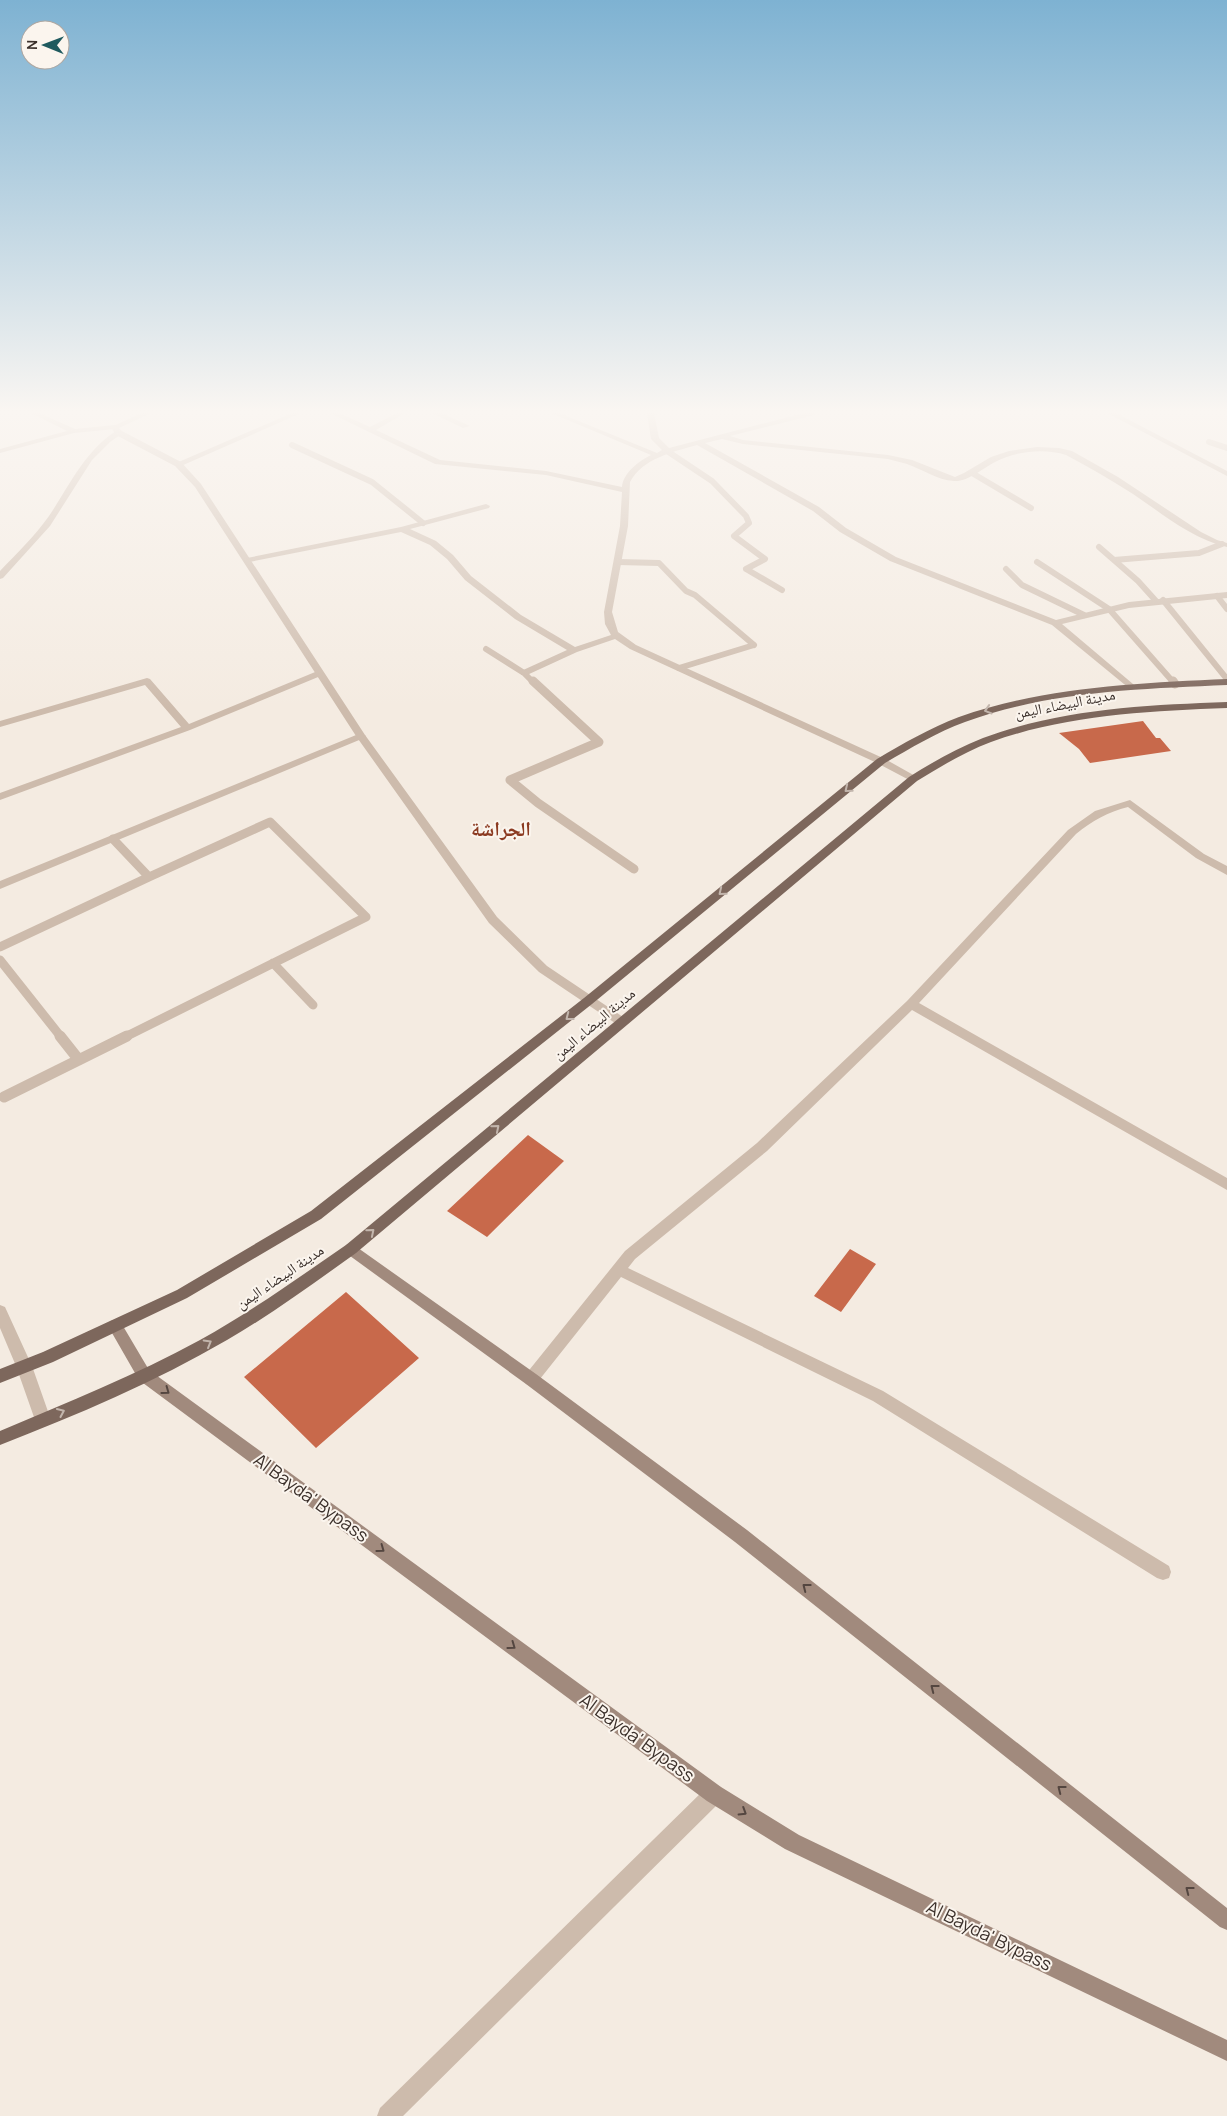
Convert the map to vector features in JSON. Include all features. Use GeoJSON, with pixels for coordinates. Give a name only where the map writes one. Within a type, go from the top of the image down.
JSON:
{"type":"FeatureCollection","features":[{"type":"Feature","properties":{"kind":"main road","name":"مدينة البيضاء اليمن"},"geometry":{"type":"LineString","coordinates":[[0,1376],[115,1326],[182,1294],[316,1215],[588,1001],[881,761],[897,751],[936,730],[987,710],[1014,703],[1068,693],[1130,686],[1227,680]]}},
{"type":"Feature","properties":{"kind":"main road","name":"مدينة البيضاء اليمن"},"geometry":{"type":"LineString","coordinates":[[0,1438],[144,1375],[205,1345],[351,1249],[914,778],[950,756],[991,738],[1050,721],[1127,709],[1227,705]]}},
{"type":"Feature","properties":{"kind":"main road"},"geometry":{"type":"LineString","coordinates":[[351,1249],[531,1379],[741,1536],[1227,1920]]}},
{"type":"Feature","properties":{"kind":"main road","name":"Al Bayda' Bypass"},"geometry":{"type":"LineString","coordinates":[[115,1326],[144,1375],[714,1794],[792,1842],[1227,2051]]}},
{"type":"Feature","properties":{"kind":"street"},"geometry":{"type":"LineString","coordinates":[[0,576],[55,512]]}},
{"type":"Feature","properties":{"kind":"street"},"geometry":{"type":"LineString","coordinates":[[215,512],[361,736],[493,920],[543,969],[588,1001],[622,1022]]}},
{"type":"Feature","properties":{"kind":"street"},"geometry":{"type":"LineString","coordinates":[[247,561],[402,529],[464,512]]}},
{"type":"Feature","properties":{"kind":"street"},"geometry":{"type":"LineString","coordinates":[[624,512],[624,526],[608,612],[609,622],[615,636],[633,647],[914,778]]}},
{"type":"Feature","properties":{"kind":"street"},"geometry":{"type":"LineString","coordinates":[[820,512],[844,530],[893,559],[1055,623],[1130,686]]}},
{"type":"Feature","properties":{"kind":"street"},"geometry":{"type":"LineString","coordinates":[[1164,512],[1198,534],[1225,544]]}},
{"type":"Feature","properties":{"kind":"street"},"geometry":{"type":"LineString","coordinates":[[402,529],[433,543],[450,557],[468,578],[518,617],[574,650]]}},
{"type":"Feature","properties":{"kind":"street"},"geometry":{"type":"LineString","coordinates":[[1055,623],[1110,609],[1160,600],[1227,595]]}},
{"type":"Feature","properties":{"kind":"street"},"geometry":{"type":"LineString","coordinates":[[524,673],[574,650],[615,636]]}},
{"type":"Feature","properties":{"kind":"street"},"geometry":{"type":"LineString","coordinates":[[0,797],[187,728],[320,673]]}},
{"type":"Feature","properties":{"kind":"street"},"geometry":{"type":"LineString","coordinates":[[0,724],[147,682],[187,728]]}},
{"type":"Feature","properties":{"kind":"street"},"geometry":{"type":"LineString","coordinates":[[0,885],[361,736]]}},
{"type":"Feature","properties":{"kind":"street"},"geometry":{"type":"LineString","coordinates":[[531,1379],[630,1255],[762,1147],[911,1004],[1072,832],[1098,813],[1130,803],[1186,846],[1227,871]]}},
{"type":"Feature","properties":{"kind":"street"},"geometry":{"type":"LineString","coordinates":[[911,1004],[1227,1185]]}},
{"type":"Feature","properties":{"kind":"street"},"geometry":{"type":"LineString","coordinates":[[617,1270],[878,1396],[1163,1572]]}},
{"type":"Feature","properties":{"kind":"street"},"geometry":{"type":"LineString","coordinates":[[0,1311],[24,1366],[43,1420]]}},
{"type":"Feature","properties":{"kind":"street"},"geometry":{"type":"LineString","coordinates":[[388,2116],[714,1794]]}},
{"type":"Feature","properties":{"kind":"lane"},"geometry":{"type":"LineString","coordinates":[[408,512],[422,523]]}},
{"type":"Feature","properties":{"kind":"lane"},"geometry":{"type":"LineString","coordinates":[[742,512],[749,523],[734,536],[765,559],[746,569],[782,590]]}},
{"type":"Feature","properties":{"kind":"lane"},"geometry":{"type":"LineString","coordinates":[[1114,560],[1199,552],[1225,544]]}},
{"type":"Feature","properties":{"kind":"lane"},"geometry":{"type":"LineString","coordinates":[[1100,547],[1160,600],[1227,680]]}},
{"type":"Feature","properties":{"kind":"lane"},"geometry":{"type":"LineString","coordinates":[[618,562],[659,564],[686,591],[695,596],[754,645],[679,668]]}},
{"type":"Feature","properties":{"kind":"lane"},"geometry":{"type":"LineString","coordinates":[[1037,562],[1110,609],[1175,684]]}},
{"type":"Feature","properties":{"kind":"lane"},"geometry":{"type":"LineString","coordinates":[[1006,569],[1022,586],[1084,615]]}},
{"type":"Feature","properties":{"kind":"lane"},"geometry":{"type":"LineString","coordinates":[[1217,596],[1227,609]]}},
{"type":"Feature","properties":{"kind":"lane"},"geometry":{"type":"LineString","coordinates":[[486,649],[524,673],[599,742],[510,780],[538,803],[634,869]]}},
{"type":"Feature","properties":{"kind":"lane"},"geometry":{"type":"LineString","coordinates":[[0,947],[270,822],[366,917],[4,1097]]}},
{"type":"Feature","properties":{"kind":"lane"},"geometry":{"type":"LineString","coordinates":[[113,839],[149,877]]}},
{"type":"Feature","properties":{"kind":"lane"},"geometry":{"type":"LineString","coordinates":[[0,960],[79,1060]]}},
{"type":"Feature","properties":{"kind":"lane"},"geometry":{"type":"LineString","coordinates":[[273,963],[313,1005]]}},
{"type":"Feature","properties":{"kind":"building"},"geometry":{"type":"Polygon","coordinates":[[[1143,721],[1156,738],[1160,738],[1171,751],[1090,763],[1079,749],[1059,733],[1143,721]]]}},
{"type":"Feature","properties":{"kind":"building"},"geometry":{"type":"Polygon","coordinates":[[[528,1135],[564,1161],[487,1237],[447,1211],[528,1135]]]}},
{"type":"Feature","properties":{"kind":"building"},"geometry":{"type":"Polygon","coordinates":[[[850,1249],[876,1264],[841,1312],[814,1296],[850,1249]]]}},
{"type":"Feature","properties":{"kind":"building"},"geometry":{"type":"Polygon","coordinates":[[[346,1292],[419,1358],[316,1448],[244,1377],[346,1292]]]}},
{"type":"Feature","properties":{"kind":"district","name":"الجراشة"},"geometry":{"type":"Point","coordinates":[501,829]}}]}
